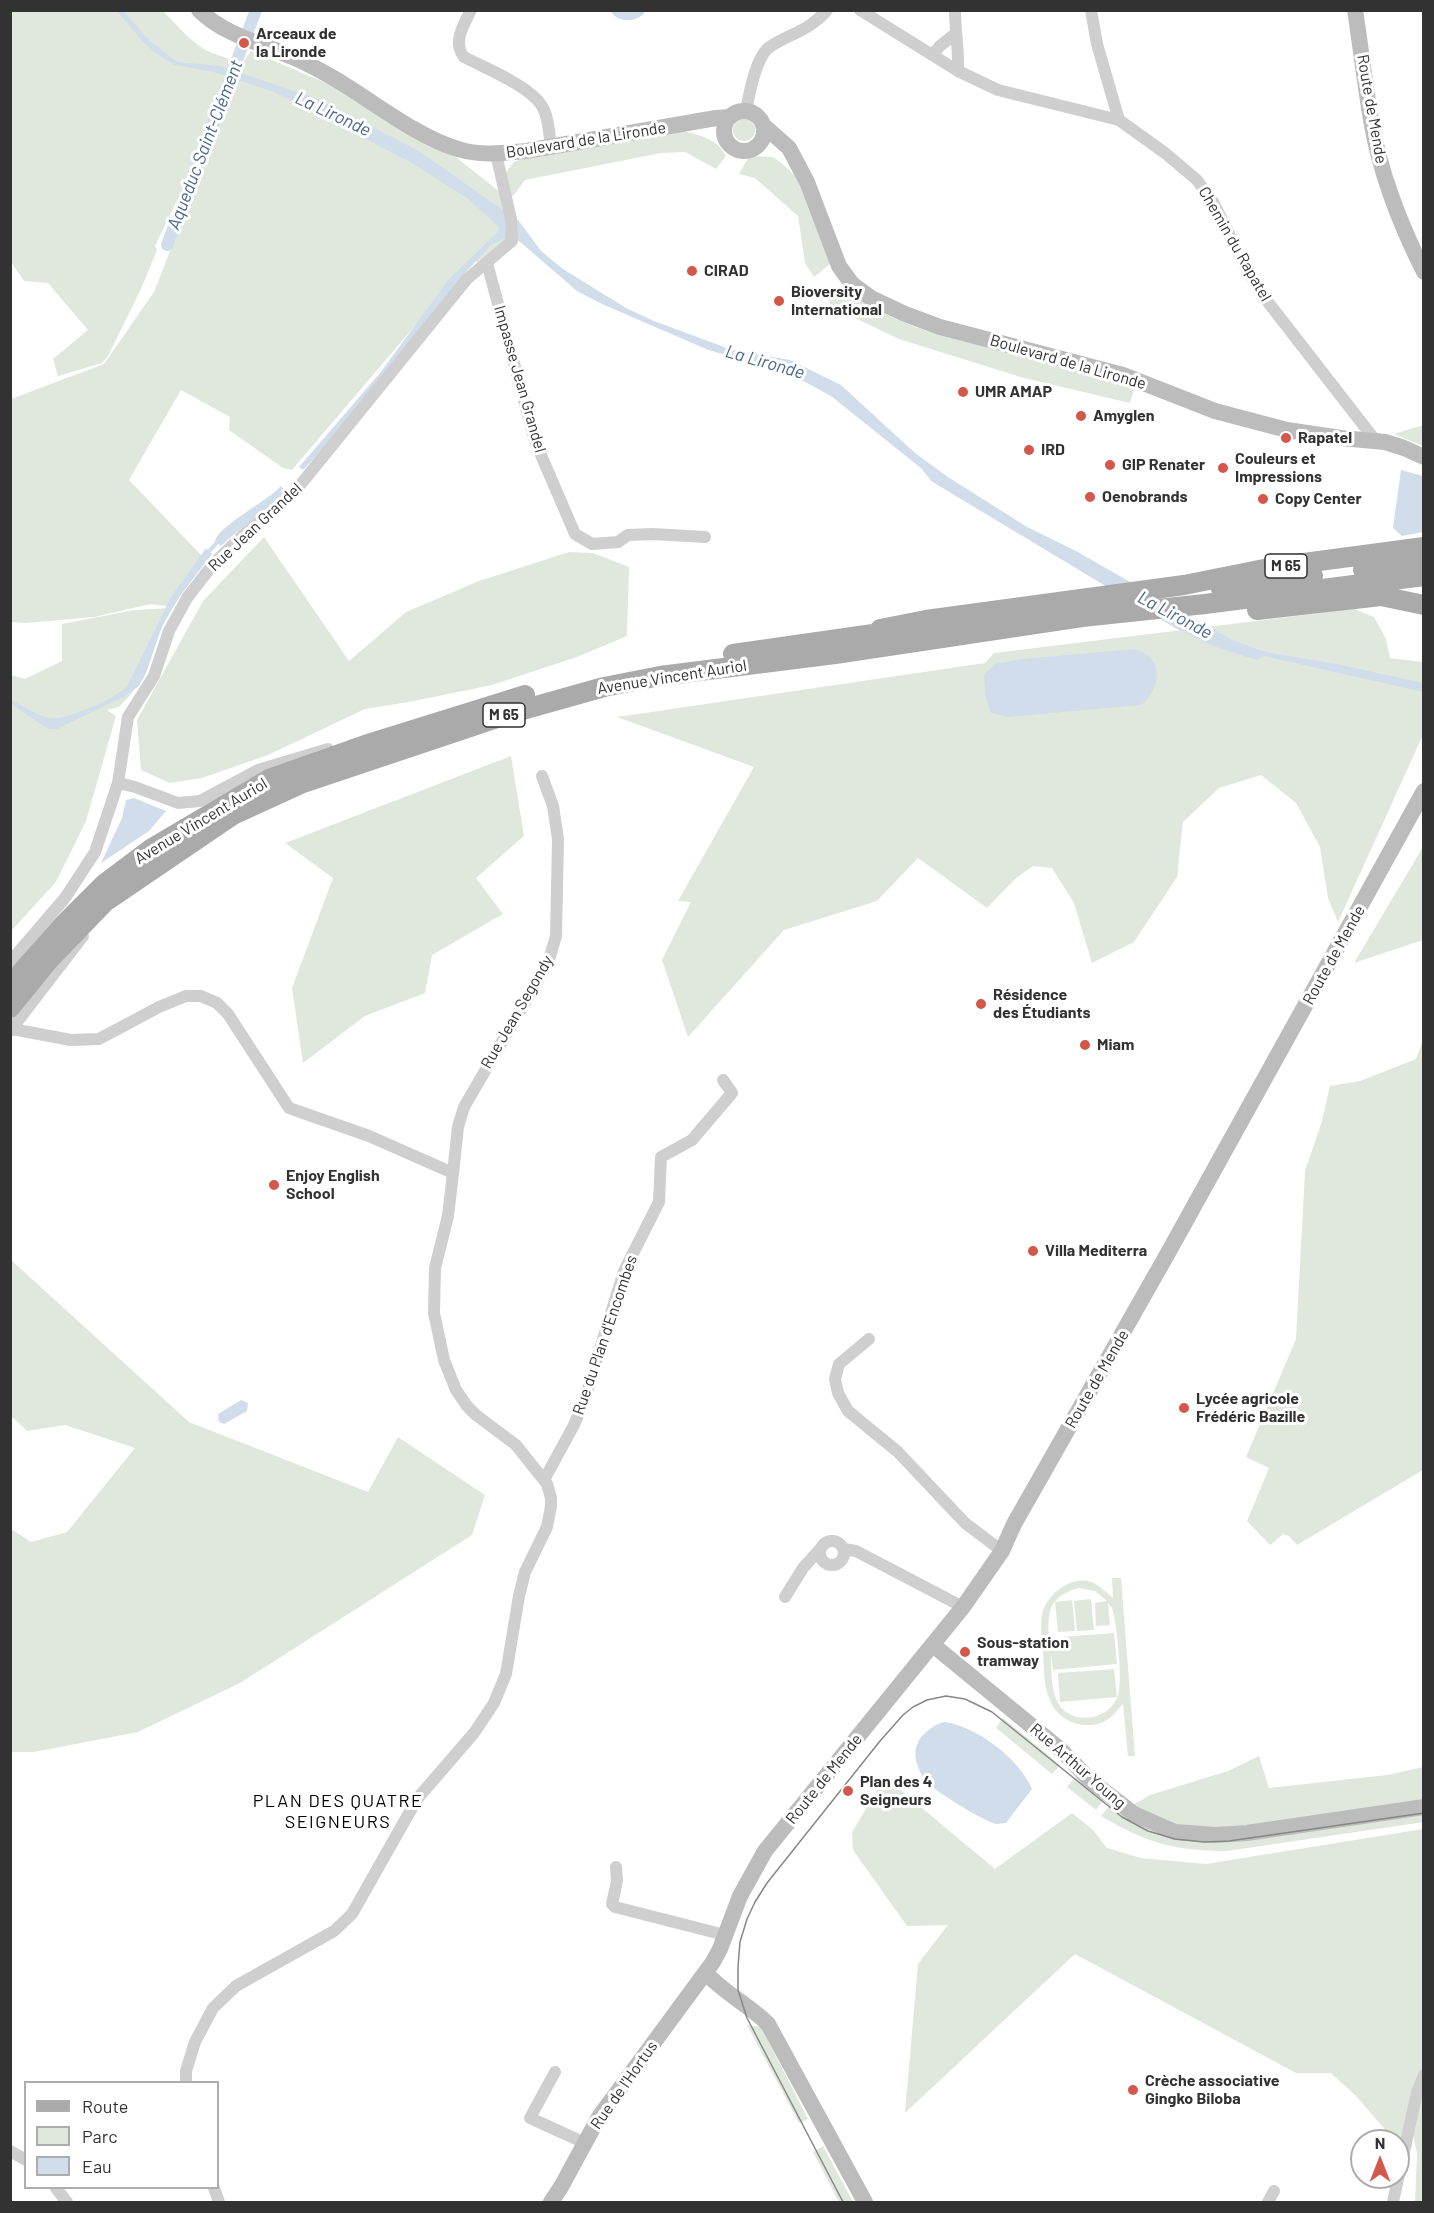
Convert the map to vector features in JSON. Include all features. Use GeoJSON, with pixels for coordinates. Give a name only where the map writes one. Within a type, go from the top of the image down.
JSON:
{"type":"FeatureCollection","features":[{"type":"Feature","properties":{"kind":"main road","name":"M 65"},"geometry":{"type":"LineString","coordinates":[[1155,593],[1274,567],[1424,547]]}},
{"type":"Feature","properties":{"kind":"main road","name":"M 65"},"geometry":{"type":"LineString","coordinates":[[1195,604],[1424,562]]}},
{"type":"Feature","properties":{"kind":"main road","name":"M 65"},"geometry":{"type":"LineString","coordinates":[[1195,604],[1424,576]]}},
{"type":"Feature","properties":{"kind":"main road","name":"M 65"},"geometry":{"type":"LineString","coordinates":[[1155,593],[1195,604],[1285,608],[1381,596],[1424,605]]}},
{"type":"Feature","properties":{"kind":"main road","name":"Avenue Vincent Auriol"},"geometry":{"type":"LineString","coordinates":[[10,985],[104,884],[152,848],[269,778],[496,703],[599,675],[669,662],[1155,593]]}},
{"type":"Feature","properties":{"kind":"main road","name":"Avenue Vincent Auriol"},"geometry":{"type":"LineString","coordinates":[[10,1008],[49,960],[105,902],[233,815],[303,783],[515,711],[574,694],[634,681],[1082,617],[1149,614],[1195,604]]}},
{"type":"Feature","properties":{"kind":"street","name":"Boulevard de la Lironde"},"geometry":{"type":"LineString","coordinates":[[199,10],[217,25],[300,60],[428,136],[458,149],[496,154],[730,117]]}},
{"type":"Feature","properties":{"kind":"street"},"geometry":{"type":"LineString","coordinates":[[471,10],[458,39],[460,52],[464,57],[519,86],[536,99],[545,113],[551,147]]}},
{"type":"Feature","properties":{"kind":"street"},"geometry":{"type":"LineString","coordinates":[[746,111],[750,88],[768,49],[802,31],[827,10]]}},
{"type":"Feature","properties":{"kind":"street","name":"Chemin du Rapatel"},"geometry":{"type":"LineString","coordinates":[[860,10],[958,71],[998,90],[1119,120],[1165,153],[1197,180],[1213,202],[1244,264],[1264,297],[1375,440]]}},
{"type":"Feature","properties":{"kind":"street"},"geometry":{"type":"LineString","coordinates":[[955,10],[955,34],[959,53],[958,71]]}},
{"type":"Feature","properties":{"kind":"street"},"geometry":{"type":"LineString","coordinates":[[1091,10],[1097,44],[1119,120]]}},
{"type":"Feature","properties":{"kind":"street","name":"Route de Mende"},"geometry":{"type":"LineString","coordinates":[[1355,10],[1372,125],[1381,165],[1407,238],[1424,272]]}},
{"type":"Feature","properties":{"kind":"street"},"geometry":{"type":"LineString","coordinates":[[932,55],[955,34]]}},
{"type":"Feature","properties":{"kind":"street"},"geometry":{"type":"LineString","coordinates":[[753,149],[761,141],[763,125],[757,116],[746,111],[739,111],[730,117],[724,127],[725,138],[733,148],[769,150],[793,159]]}},
{"type":"Feature","properties":{"kind":"street","name":"Boulevard de la Lironde"},"geometry":{"type":"LineString","coordinates":[[685,124],[711,131],[725,138]]}},
{"type":"Feature","properties":{"kind":"street","name":"Boulevard de la Lironde"},"geometry":{"type":"LineString","coordinates":[[763,125],[789,148],[807,182],[839,266],[852,284],[871,298],[940,327],[1123,375],[1201,406],[1249,421],[1287,430],[1341,438],[1375,440],[1404,448],[1424,457]]}},
{"type":"Feature","properties":{"kind":"street","name":"Rue Jean Grandel"},"geometry":{"type":"LineString","coordinates":[[10,962],[64,898],[95,852],[118,783],[128,717],[154,676],[169,631],[187,598],[214,563],[243,535],[279,507],[301,484],[467,279],[512,241],[512,227],[496,154]]}},
{"type":"Feature","properties":{"kind":"street","name":"Impasse Jean Grandel"},"geometry":{"type":"LineString","coordinates":[[487,263],[536,441],[575,534],[592,544],[618,542],[628,535],[705,537]]}},
{"type":"Feature","properties":{"kind":"street","name":"Avenue Vincent Auriol"},"geometry":{"type":"LineString","coordinates":[[118,783],[178,803],[200,801],[258,770],[334,747],[434,723]]}},
{"type":"Feature","properties":{"kind":"street","name":"Rue Jean Segondy"},"geometry":{"type":"LineString","coordinates":[[542,776],[553,806],[558,839],[556,936],[548,963],[464,1107],[458,1127],[448,1216],[435,1268],[434,1313],[444,1359],[456,1390],[476,1415],[516,1445],[544,1480]]}},
{"type":"Feature","properties":{"kind":"street","name":"Route de Mende"},"geometry":{"type":"LineString","coordinates":[[706,1972],[720,1949],[740,1896],[765,1851],[933,1645],[1002,1551],[1014,1524],[1168,1254],[1424,791]]}},
{"type":"Feature","properties":{"kind":"street","name":"Avenue Vincent Auriol"},"geometry":{"type":"LineString","coordinates":[[11,1030],[84,934],[140,877]]}},
{"type":"Feature","properties":{"kind":"street"},"geometry":{"type":"LineString","coordinates":[[11,1030],[71,1040],[99,1039],[159,1007],[186,996],[201,996],[217,1003],[228,1014],[289,1108],[369,1136],[453,1173]]}},
{"type":"Feature","properties":{"kind":"street","name":"Rue du Plan d'Encombes"},"geometry":{"type":"LineString","coordinates":[[544,1480],[574,1425],[585,1398],[624,1271],[659,1202],[661,1157],[692,1140],[732,1093],[723,1080]]}},
{"type":"Feature","properties":{"kind":"street"},"geometry":{"type":"LineString","coordinates":[[869,1339],[839,1364],[835,1379],[838,1393],[848,1411],[898,1452],[964,1523],[1002,1551]]}},
{"type":"Feature","properties":{"kind":"street"},"geometry":{"type":"LineString","coordinates":[[186,2081],[186,2071],[195,2042],[201,2026],[213,2008],[236,1986],[334,1930],[352,1914],[417,1799],[484,1719],[494,1703],[506,1674],[525,1572],[547,1527],[551,1498],[544,1480]]}},
{"type":"Feature","properties":{"kind":"street"},"geometry":{"type":"LineString","coordinates":[[785,1597],[803,1568],[822,1547],[828,1542],[835,1541],[844,1549],[856,1551],[963,1607]]}},
{"type":"Feature","properties":{"kind":"street"},"geometry":{"type":"LineString","coordinates":[[822,1547],[821,1559],[831,1566],[842,1561],[844,1549]]}},
{"type":"Feature","properties":{"kind":"street","name":"Rue Arthur Young"},"geometry":{"type":"LineString","coordinates":[[933,1645],[1061,1750],[1089,1779],[1121,1804],[1134,1814],[1175,1832],[1206,1835],[1247,1833],[1424,1807]]}},
{"type":"Feature","properties":{"kind":"street"},"geometry":{"type":"LineString","coordinates":[[616,1868],[617,1881],[612,1904],[615,1907],[725,1935]]}},
{"type":"Feature","properties":{"kind":"street"},"geometry":{"type":"LineString","coordinates":[[706,1972],[717,1985],[745,2004],[768,2024],[864,2202]]}},
{"type":"Feature","properties":{"kind":"street","name":"Rue de l'Hortus"},"geometry":{"type":"LineString","coordinates":[[551,2202],[599,2117],[706,1972]]}},
{"type":"Feature","properties":{"kind":"street"},"geometry":{"type":"LineString","coordinates":[[555,2072],[530,2118],[585,2143]]}},
{"type":"Feature","properties":{"kind":"street"},"geometry":{"type":"LineString","coordinates":[[1393,2202],[1417,2092],[1424,2075]]}},
{"type":"Feature","properties":{"kind":"street"},"geometry":{"type":"LineString","coordinates":[[10,2151],[24,2159]]}},
{"type":"Feature","properties":{"kind":"street"},"geometry":{"type":"LineString","coordinates":[[57,2189],[67,2202]]}},
{"type":"Feature","properties":{"kind":"street"},"geometry":{"type":"LineString","coordinates":[[1268,2202],[1274,2191]]}},
{"type":"Feature","properties":{"kind":"green space"},"geometry":{"type":"Polygon","coordinates":[[[10,11],[163,11],[187,36],[205,50],[242,64],[251,51],[326,83],[453,155],[500,192],[507,239],[482,263],[473,261],[292,470],[283,468],[229,430],[230,417],[181,390],[129,480],[203,557],[173,607],[151,604],[94,617],[26,623],[11,622],[11,399],[104,364],[154,292],[193,192],[183,188],[155,246],[157,250],[141,289],[108,356],[102,363],[58,376],[53,359],[88,330],[48,283],[24,281],[11,262],[10,11]]]}},
{"type":"Feature","properties":{"kind":"green space"},"geometry":{"type":"Polygon","coordinates":[[[744,119],[752,122],[755,130],[752,138],[744,141],[736,138],[733,130],[736,122],[744,119]]]}},
{"type":"Feature","properties":{"kind":"green space"},"geometry":{"type":"Polygon","coordinates":[[[683,131],[696,134],[718,145],[726,156],[716,169],[685,152],[661,153],[525,180],[510,200],[505,173],[514,162],[525,158],[683,131]]]}},
{"type":"Feature","properties":{"kind":"green space"},"geometry":{"type":"Polygon","coordinates":[[[749,156],[773,157],[797,178],[830,264],[814,277],[805,263],[798,216],[755,178],[739,174],[749,156]]]}},
{"type":"Feature","properties":{"kind":"green space"},"geometry":{"type":"Polygon","coordinates":[[[842,286],[879,310],[916,327],[1135,386],[1130,403],[1024,378],[899,339],[830,306],[829,297],[842,286]]]}},
{"type":"Feature","properties":{"kind":"green space"},"geometry":{"type":"Polygon","coordinates":[[[1423,425],[1423,446],[1394,434],[1423,425]]]}},
{"type":"Feature","properties":{"kind":"green space"},"geometry":{"type":"Polygon","coordinates":[[[264,537],[349,661],[406,612],[479,581],[569,552],[593,553],[629,567],[627,636],[577,657],[492,685],[365,709],[268,755],[202,778],[170,783],[141,770],[137,720],[203,601],[264,537]]]}},
{"type":"Feature","properties":{"kind":"green space"},"geometry":{"type":"Polygon","coordinates":[[[171,608],[132,693],[119,707],[107,710],[116,716],[86,821],[56,882],[11,931],[11,675],[25,679],[62,661],[62,624],[134,610],[171,608]]]}},
{"type":"Feature","properties":{"kind":"green space"},"geometry":{"type":"Polygon","coordinates":[[[1354,609],[1374,617],[1386,639],[1390,658],[1423,662],[1423,735],[1338,922],[1328,898],[1320,847],[1296,803],[1261,775],[1219,788],[1183,822],[1177,877],[1134,942],[1092,963],[1074,903],[1052,868],[1033,866],[1015,879],[987,908],[918,858],[877,901],[784,930],[688,1037],[662,960],[691,902],[678,901],[754,767],[617,717],[985,663],[994,653],[1354,609]]]}},
{"type":"Feature","properties":{"kind":"green space"},"geometry":{"type":"Polygon","coordinates":[[[511,756],[524,836],[476,878],[503,914],[432,955],[425,993],[365,1016],[303,1063],[292,988],[333,878],[285,843],[511,756]]]}},
{"type":"Feature","properties":{"kind":"green space"},"geometry":{"type":"Polygon","coordinates":[[[1423,847],[1423,940],[1354,963],[1423,847]]]}},
{"type":"Feature","properties":{"kind":"green space"},"geometry":{"type":"Polygon","coordinates":[[[1423,1040],[1423,1470],[1297,1545],[1289,1536],[1283,1534],[1270,1545],[1247,1521],[1269,1468],[1246,1457],[1296,1339],[1305,1171],[1322,1121],[1330,1086],[1360,1081],[1416,1059],[1423,1040]]]}},
{"type":"Feature","properties":{"kind":"green space"},"geometry":{"type":"Polygon","coordinates":[[[10,1259],[189,1422],[368,1492],[398,1437],[485,1495],[472,1535],[240,1683],[138,1732],[34,1752],[11,1752],[11,1529],[31,1542],[67,1532],[135,1448],[65,1425],[27,1431],[11,1416],[10,1259]]]}},
{"type":"Feature","properties":{"kind":"green space"},"geometry":{"type":"Polygon","coordinates":[[[1112,1578],[1121,1578],[1135,1756],[1128,1756],[1123,1704],[1107,1720],[1090,1725],[1074,1723],[1054,1708],[1045,1682],[1041,1623],[1042,1614],[1049,1600],[1060,1588],[1075,1581],[1091,1582],[1113,1598],[1112,1578]],[[1079,1588],[1062,1595],[1052,1606],[1049,1620],[1049,1638],[1114,1633],[1117,1664],[1053,1670],[1051,1653],[1052,1682],[1056,1699],[1069,1714],[1088,1718],[1097,1716],[1113,1705],[1118,1696],[1120,1679],[1119,1653],[1112,1608],[1108,1603],[1110,1625],[1096,1626],[1095,1603],[1107,1601],[1095,1591],[1079,1588]]]}},
{"type":"Feature","properties":{"kind":"green space"},"geometry":{"type":"Polygon","coordinates":[[[1091,1599],[1094,1630],[1077,1631],[1074,1601],[1091,1599]]]}},
{"type":"Feature","properties":{"kind":"green space"},"geometry":{"type":"Polygon","coordinates":[[[1072,1600],[1075,1631],[1058,1632],[1055,1602],[1072,1600]]]}},
{"type":"Feature","properties":{"kind":"green space"},"geometry":{"type":"Polygon","coordinates":[[[1114,1669],[1117,1697],[1060,1702],[1058,1673],[1114,1669]]]}},
{"type":"Feature","properties":{"kind":"green space"},"geometry":{"type":"Polygon","coordinates":[[[1003,1718],[1060,1765],[1052,1774],[996,1728],[1003,1718]]]}},
{"type":"Feature","properties":{"kind":"green space"},"geometry":{"type":"Polygon","coordinates":[[[1259,1756],[1269,1788],[1387,1775],[1423,1767],[1423,1799],[1265,1824],[1194,1829],[1159,1821],[1131,1806],[1150,1795],[1228,1771],[1259,1756]]]}},
{"type":"Feature","properties":{"kind":"green space"},"geometry":{"type":"Polygon","coordinates":[[[885,1777],[995,1869],[1072,1813],[1093,1830],[1107,1848],[1141,1858],[1206,1864],[1423,1829],[1423,2202],[1415,2202],[1417,2154],[1412,2129],[1412,2148],[1410,2147],[1410,2129],[1385,2129],[1356,2096],[1331,2073],[1296,2073],[1075,1954],[905,2113],[918,1964],[948,1925],[907,1926],[853,1850],[852,1832],[885,1777]]]}},
{"type":"Feature","properties":{"kind":"green space"},"geometry":{"type":"Polygon","coordinates":[[[1075,1777],[1104,1800],[1096,1810],[1067,1787],[1075,1777]]]}},
{"type":"Feature","properties":{"kind":"green space"},"geometry":{"type":"Polygon","coordinates":[[[1112,1802],[1173,1835],[1423,1810],[1424,1822],[1227,1851],[1209,1851],[1161,1844],[1132,1833],[1101,1816],[1112,1802]]]}},
{"type":"Feature","properties":{"kind":"green space"},"geometry":{"type":"Polygon","coordinates":[[[747,2025],[761,2027],[808,2119],[799,2123],[747,2025]]]}},
{"type":"Feature","properties":{"kind":"green space"},"geometry":{"type":"Polygon","coordinates":[[[823,2146],[853,2202],[839,2202],[813,2152],[823,2146]]]}},
{"type":"Feature","properties":{"kind":"water","name":"La Lironde"},"geometry":{"type":"Polygon","coordinates":[[[117,11],[123,11],[150,41],[177,62],[220,66],[320,100],[417,150],[519,221],[541,251],[563,269],[626,308],[732,350],[790,360],[841,385],[915,453],[948,477],[1027,527],[1076,551],[1232,640],[1266,652],[1332,663],[1423,683],[1423,692],[1264,656],[1257,660],[1213,646],[1177,629],[931,481],[922,469],[831,396],[783,370],[706,349],[602,304],[577,291],[508,234],[507,238],[491,245],[466,272],[303,470],[299,467],[380,373],[449,279],[499,231],[498,226],[467,198],[410,162],[272,91],[213,72],[175,65],[144,43],[117,11]]]}},
{"type":"Feature","properties":{"kind":"water"},"geometry":{"type":"Polygon","coordinates":[[[1401,470],[1423,476],[1423,532],[1402,536],[1393,528],[1401,470]]]}},
{"type":"Feature","properties":{"kind":"water"},"geometry":{"type":"Polygon","coordinates":[[[281,486],[286,492],[271,506],[221,546],[215,541],[225,528],[281,486]]]}},
{"type":"Feature","properties":{"kind":"water"},"geometry":{"type":"Polygon","coordinates":[[[206,548],[212,554],[180,596],[162,626],[146,673],[139,686],[125,696],[57,729],[48,729],[11,704],[10,700],[44,717],[57,718],[90,708],[127,687],[171,597],[206,548]]]}},
{"type":"Feature","properties":{"kind":"water"},"geometry":{"type":"Polygon","coordinates":[[[1135,649],[1150,657],[1155,664],[1157,677],[1150,696],[1141,705],[1008,717],[991,713],[986,699],[984,675],[995,664],[1023,659],[1135,649]]]}},
{"type":"Feature","properties":{"kind":"water"},"geometry":{"type":"Polygon","coordinates":[[[134,798],[166,811],[149,831],[101,863],[122,818],[126,800],[134,798]]]}},
{"type":"Feature","properties":{"kind":"water"},"geometry":{"type":"Polygon","coordinates":[[[241,1400],[248,1403],[247,1411],[224,1424],[219,1422],[218,1414],[241,1400]]]}},
{"type":"Feature","properties":{"kind":"water"},"geometry":{"type":"Polygon","coordinates":[[[944,1722],[970,1730],[983,1737],[1018,1766],[1026,1778],[1032,1789],[1006,1823],[990,1822],[937,1791],[925,1780],[917,1764],[916,1748],[921,1737],[944,1722]]]}},
{"type":"Feature","properties":{"kind":"waterway","name":"Aqueduc Saint-Clément"},"geometry":{"type":"LineString","coordinates":[[167,245],[256,10]]}},
{"type":"Feature","properties":{"kind":"waterway","name":"Aqueduc Saint-Clément"},"geometry":{"type":"LineString","coordinates":[[617,10],[628,14],[639,10]]}},
{"type":"Feature","properties":{"kind":"waterway"},"geometry":{"type":"LineString","coordinates":[[206,555],[219,540]]}},
{"type":"Feature","properties":{"kind":"tram line"},"geometry":{"type":"LineString","coordinates":[[843,2202],[747,2018],[738,1990],[740,1942],[747,1919],[767,1883],[880,1741],[913,1707],[927,1700],[946,1696],[965,1699],[992,1712],[1122,1817],[1148,1831],[1175,1839],[1204,1842],[1229,1841],[1424,1813]]}},
{"type":"Feature","properties":{"kind":"place","name":"Arceaux de la Lironde"},"geometry":{"type":"Point","coordinates":[244,43]}},
{"type":"Feature","properties":{"kind":"place","name":"CIRAD"},"geometry":{"type":"Point","coordinates":[692,271]}},
{"type":"Feature","properties":{"kind":"place","name":"Bioversity International"},"geometry":{"type":"Point","coordinates":[779,301]}},
{"type":"Feature","properties":{"kind":"place","name":"UMR AMAP"},"geometry":{"type":"Point","coordinates":[963,392]}},
{"type":"Feature","properties":{"kind":"place","name":"Amyglen"},"geometry":{"type":"Point","coordinates":[1081,416]}},
{"type":"Feature","properties":{"kind":"place","name":"Rapatel"},"geometry":{"type":"Point","coordinates":[1286,438]}},
{"type":"Feature","properties":{"kind":"place","name":"IRD"},"geometry":{"type":"Point","coordinates":[1029,450]}},
{"type":"Feature","properties":{"kind":"place","name":"GIP Renater"},"geometry":{"type":"Point","coordinates":[1110,465]}},
{"type":"Feature","properties":{"kind":"place","name":"Couleurs et Impressions"},"geometry":{"type":"Point","coordinates":[1223,468]}},
{"type":"Feature","properties":{"kind":"place","name":"Oenobrands"},"geometry":{"type":"Point","coordinates":[1090,497]}},
{"type":"Feature","properties":{"kind":"place","name":"Copy Center"},"geometry":{"type":"Point","coordinates":[1263,499]}},
{"type":"Feature","properties":{"kind":"place","name":"Résidence des Étudiants"},"geometry":{"type":"Point","coordinates":[981,1004]}},
{"type":"Feature","properties":{"kind":"place","name":"Miam"},"geometry":{"type":"Point","coordinates":[1085,1045]}},
{"type":"Feature","properties":{"kind":"place","name":"Enjoy English School"},"geometry":{"type":"Point","coordinates":[274,1185]}},
{"type":"Feature","properties":{"kind":"place","name":"Villa Mediterra"},"geometry":{"type":"Point","coordinates":[1033,1251]}},
{"type":"Feature","properties":{"kind":"place","name":"Lycée agricole Frédéric Bazille"},"geometry":{"type":"Point","coordinates":[1184,1408]}},
{"type":"Feature","properties":{"kind":"place","name":"Sous-station tramway"},"geometry":{"type":"Point","coordinates":[965,1652]}},
{"type":"Feature","properties":{"kind":"place","name":"Plan des 4 Seigneurs"},"geometry":{"type":"Point","coordinates":[848,1791]}},
{"type":"Feature","properties":{"kind":"place","name":"Crèche associative Gingko Biloba"},"geometry":{"type":"Point","coordinates":[1133,2090]}},
{"type":"Feature","properties":{"kind":"district","name":"PLAN DES QUATRE SEIGNEURS"},"geometry":{"type":"Point","coordinates":[338,1811]}}]}
